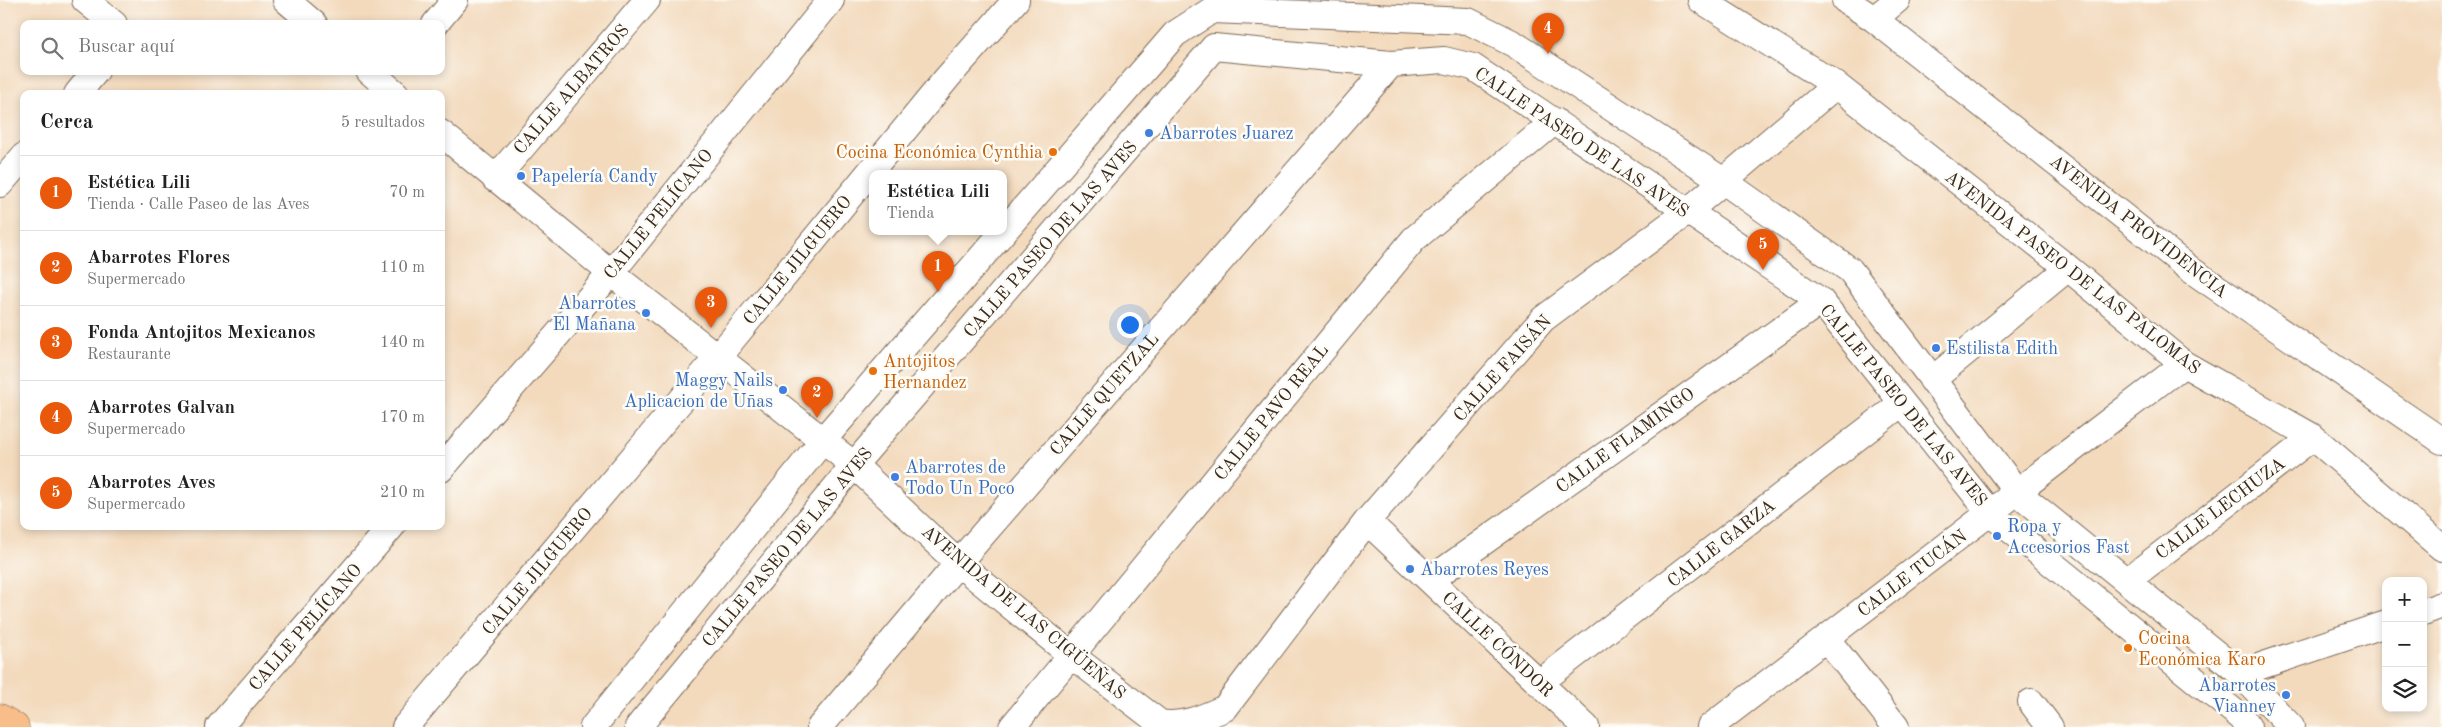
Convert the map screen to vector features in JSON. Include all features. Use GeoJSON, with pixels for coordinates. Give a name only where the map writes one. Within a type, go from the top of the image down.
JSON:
{"type":"FeatureCollection","features":[{"type":"Feature","properties":{"kind":"main road"},"geometry":{"type":"LineString","coordinates":[[0,718],[15,727]]}},
{"type":"Feature","properties":{"kind":"street"},"geometry":{"type":"LineString","coordinates":[[85,0],[109,20]]}},
{"type":"Feature","properties":{"kind":"street"},"geometry":{"type":"LineString","coordinates":[[286,0],[309,20]]}},
{"type":"Feature","properties":{"kind":"street"},"geometry":{"type":"LineString","coordinates":[[438,20],[455,0]]}},
{"type":"Feature","properties":{"kind":"street","name":"CALLE ALBATROS"},"geometry":{"type":"LineString","coordinates":[[494,179],[647,0]]}},
{"type":"Feature","properties":{"kind":"street","name":"CALLE PELÍCANO"},"geometry":{"type":"LineString","coordinates":[[445,464],[611,272],[830,0]]}},
{"type":"Feature","properties":{"kind":"street","name":"CALLE JILGUERO"},"geometry":{"type":"LineString","coordinates":[[871,170],[947,78],[1016,0]]}},
{"type":"Feature","properties":{"kind":"street","name":"AVENIDA PASEO DE LAS PALOMAS"},"geometry":{"type":"LineString","coordinates":[[1701,0],[1836,85],[2068,268],[2184,364],[2313,437],[2442,548]]}},
{"type":"Feature","properties":{"kind":"street","name":"AVENIDA PROVIDENCIA"},"geometry":{"type":"LineString","coordinates":[[1845,0],[1874,19],[2190,270],[2442,442]]}},
{"type":"Feature","properties":{"kind":"street"},"geometry":{"type":"LineString","coordinates":[[1874,19],[1897,0]]}},
{"type":"Feature","properties":{"kind":"street"},"geometry":{"type":"LineString","coordinates":[[1213,5],[1214,47]]}},
{"type":"Feature","properties":{"kind":"street","name":"CALLE PASEO DE LAS AVES"},"geometry":{"type":"LineString","coordinates":[[1007,228],[1175,34],[1213,5],[1468,21],[1514,44],[1722,180],[1850,270],[2018,493],[2128,580],[2240,673],[2291,727]]}},
{"type":"Feature","properties":{"kind":"street","name":"CALLE PASEO DE LAS AVES"},"geometry":{"type":"LineString","coordinates":[[638,727],[854,465],[1214,47],[1391,64],[1444,60],[1473,67],[1821,301],[1991,514],[2234,712],[2248,727]]}},
{"type":"Feature","properties":{"kind":"street","name":"CALLE QUETZAL"},"geometry":{"type":"LineString","coordinates":[[820,727],[958,563],[1391,64]]}},
{"type":"Feature","properties":{"kind":"street"},"geometry":{"type":"LineString","coordinates":[[80,90],[93,75]]}},
{"type":"Feature","properties":{"kind":"street","name":"CALLE FAISÁN"},"geometry":{"type":"LineString","coordinates":[[1225,708],[1367,521],[1543,319],[1687,212],[1722,180],[1836,85]]}},
{"type":"Feature","properties":{"kind":"street","name":"CALLE PAVO REAL"},"geometry":{"type":"LineString","coordinates":[[1012,727],[1414,239],[1555,121]]}},
{"type":"Feature","properties":{"kind":"street","name":"AVENIDA DE LAS CIGÜEÑAS"},"geometry":{"type":"LineString","coordinates":[[445,136],[494,179],[854,465],[958,563],[1071,655],[1160,723],[1171,726],[1189,724],[1225,708]]}},
{"type":"Feature","properties":{"kind":"street"},"geometry":{"type":"LineString","coordinates":[[0,184],[20,161]]}},
{"type":"Feature","properties":{"kind":"street","name":"CALLE JILGUERO"},"geometry":{"type":"LineString","coordinates":[[405,727],[717,358],[869,173]]}},
{"type":"Feature","properties":{"kind":"street","name":"CALLE PASEO DE LAS AVES"},"geometry":{"type":"LineString","coordinates":[[594,727],[823,440],[1001,235]]}},
{"type":"Feature","properties":{"kind":"street"},"geometry":{"type":"LineString","coordinates":[[1932,380],[2068,268]]}},
{"type":"Feature","properties":{"kind":"street","name":"CALLE FLAMINGO"},"geometry":{"type":"LineString","coordinates":[[1430,580],[1821,301]]}},
{"type":"Feature","properties":{"kind":"street","name":"CALLE TUCÁN"},"geometry":{"type":"LineString","coordinates":[[1710,727],[1991,514],[2184,364]]}},
{"type":"Feature","properties":{"kind":"street","name":"CALLE GARZA"},"geometry":{"type":"LineString","coordinates":[[1539,683],[1902,403]]}},
{"type":"Feature","properties":{"kind":"street","name":"CALLE LECHUZA"},"geometry":{"type":"LineString","coordinates":[[2128,580],[2313,437]]}},
{"type":"Feature","properties":{"kind":"street","name":"CALLE CÓNDOR"},"geometry":{"type":"LineString","coordinates":[[1367,521],[1586,727]]}},
{"type":"Feature","properties":{"kind":"street","name":"CALLE PELÍCANO"},"geometry":{"type":"LineString","coordinates":[[219,727],[389,530]]}},
{"type":"Feature","properties":{"kind":"street"},"geometry":{"type":"LineString","coordinates":[[2427,611],[2442,605]]}},
{"type":"Feature","properties":{"kind":"street"},"geometry":{"type":"LineString","coordinates":[[2240,673],[2382,625]]}},
{"type":"Feature","properties":{"kind":"street"},"geometry":{"type":"LineString","coordinates":[[1826,638],[1896,727]]}},
{"type":"Feature","properties":{"kind":"street"},"geometry":{"type":"LineString","coordinates":[[2031,702],[2050,727]]}},
{"type":"Feature","properties":{"kind":"place","name":"Abarrotes Galvan"},"geometry":{"type":"Point","coordinates":[1548,54]}},
{"type":"Feature","properties":{"kind":"place","name":"Abarrotes Juarez"},"geometry":{"type":"Point","coordinates":[1149,133]}},
{"type":"Feature","properties":{"kind":"place","name":"Cocina Económica Cynthia"},"geometry":{"type":"Point","coordinates":[1053,152]}},
{"type":"Feature","properties":{"kind":"place","name":"Papelería Candy"},"geometry":{"type":"Point","coordinates":[521,176]}},
{"type":"Feature","properties":{"kind":"place","name":"Abarrotes Aves"},"geometry":{"type":"Point","coordinates":[1763,270]}},
{"type":"Feature","properties":{"kind":"place","name":"Estética Lili"},"geometry":{"type":"Point","coordinates":[938,292]}},
{"type":"Feature","properties":{"kind":"place","name":"Abarrotes El Mañana"},"geometry":{"type":"Point","coordinates":[646,313]}},
{"type":"Feature","properties":{"kind":"place","name":"Fonda Antojitos Mexicanos"},"geometry":{"type":"Point","coordinates":[711,328]}},
{"type":"Feature","properties":{"kind":"place","name":"Estilista Edith"},"geometry":{"type":"Point","coordinates":[1936,348]}},
{"type":"Feature","properties":{"kind":"place","name":"Antojitos Hernandez"},"geometry":{"type":"Point","coordinates":[873,371]}},
{"type":"Feature","properties":{"kind":"place","name":"Maggy Nails Aplicacion de Uñas"},"geometry":{"type":"Point","coordinates":[783,390]}},
{"type":"Feature","properties":{"kind":"place","name":"Abarrotes Flores"},"geometry":{"type":"Point","coordinates":[817,418]}},
{"type":"Feature","properties":{"kind":"place","name":"Abarrotes de Todo Un Poco"},"geometry":{"type":"Point","coordinates":[895,477]}},
{"type":"Feature","properties":{"kind":"place","name":"Ropa y Accesorios Fast"},"geometry":{"type":"Point","coordinates":[1997,536]}},
{"type":"Feature","properties":{"kind":"place","name":"Abarrotes Reyes"},"geometry":{"type":"Point","coordinates":[1410,569]}},
{"type":"Feature","properties":{"kind":"place","name":"Cocina Económica Karo"},"geometry":{"type":"Point","coordinates":[2128,648]}},
{"type":"Feature","properties":{"kind":"place","name":"Abarrotes Vianney"},"geometry":{"type":"Point","coordinates":[2286,695]}}]}
